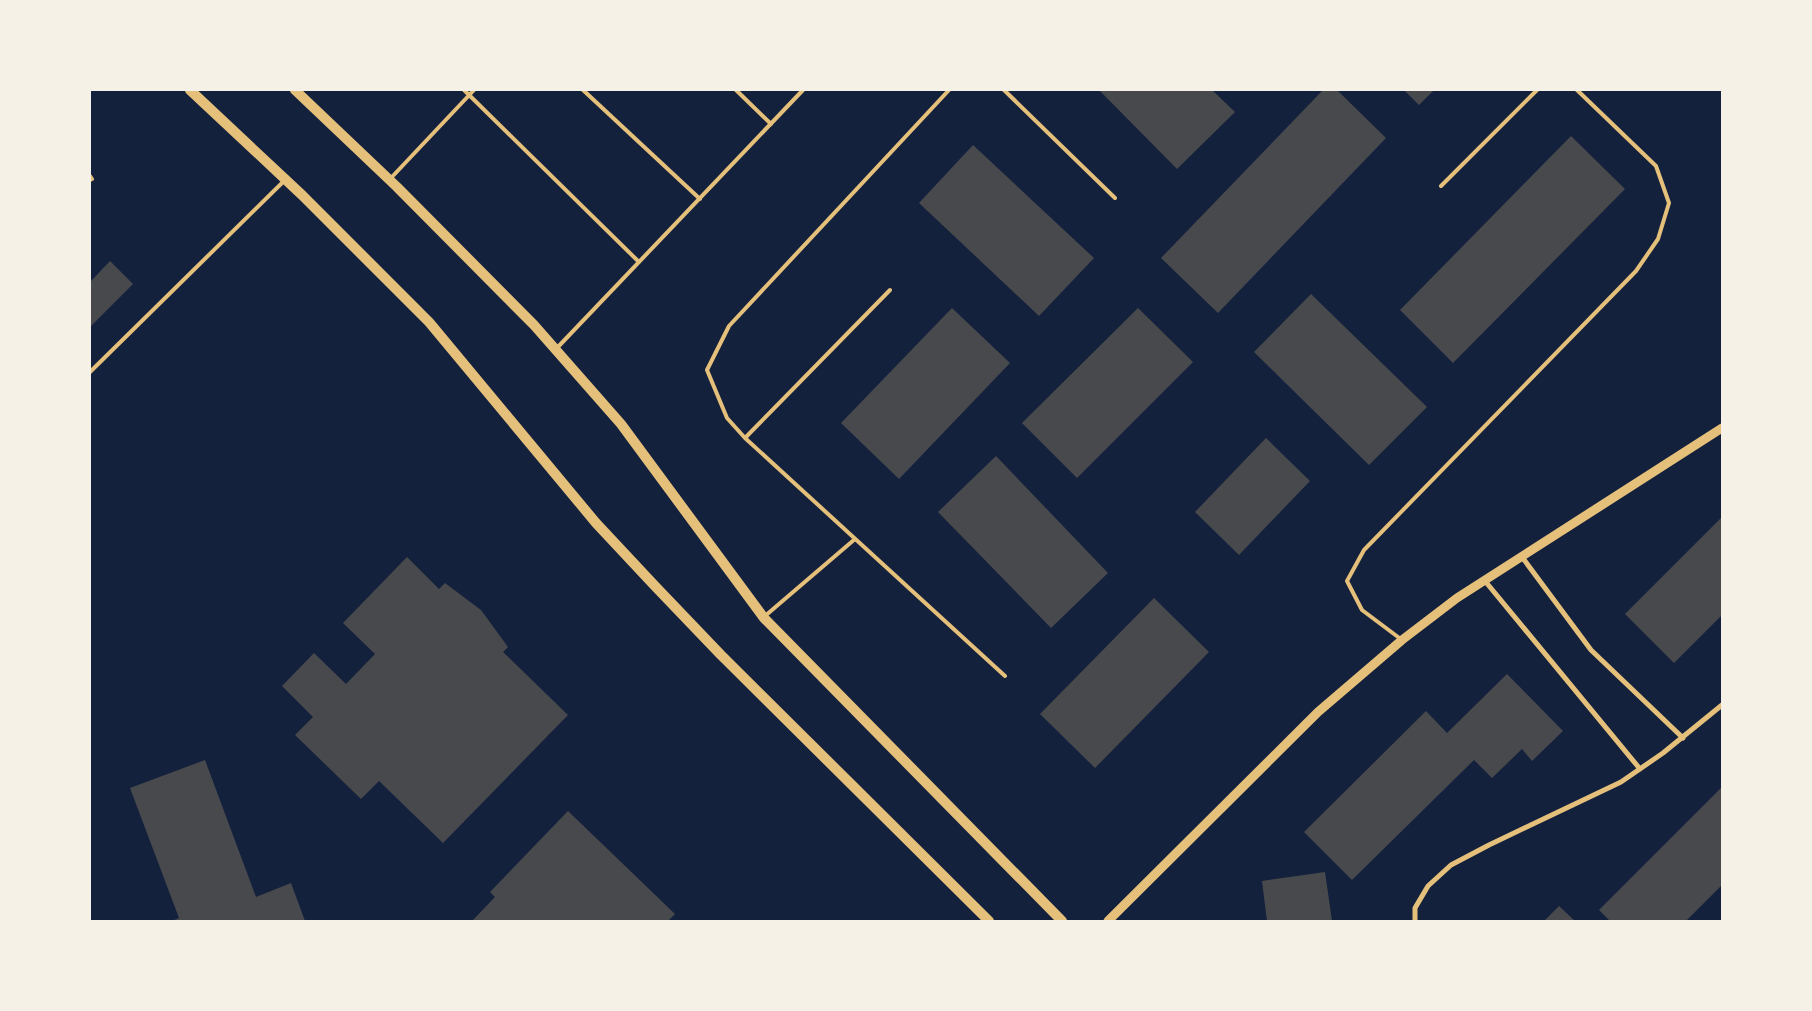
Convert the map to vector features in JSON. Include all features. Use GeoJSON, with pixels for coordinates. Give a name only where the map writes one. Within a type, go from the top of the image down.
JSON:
{"type":"FeatureCollection","features":[{"type":"Feature","properties":{"kind":"main road"},"geometry":{"type":"LineString","coordinates":[[190,90],[286,179],[429,322],[596,523],[660,592],[720,655],[989,921]]}},
{"type":"Feature","properties":{"kind":"main road"},"geometry":{"type":"LineString","coordinates":[[295,90],[390,180],[534,325],[621,424],[764,618],[1062,921]]}},
{"type":"Feature","properties":{"kind":"street"},"geometry":{"type":"LineString","coordinates":[[1108,921],[1318,712],[1402,640],[1457,598],[1722,428]]}},
{"type":"Feature","properties":{"kind":"street"},"geometry":{"type":"LineString","coordinates":[[1522,557],[1591,650],[1683,738]]}},
{"type":"Feature","properties":{"kind":"street"},"geometry":{"type":"LineString","coordinates":[[1485,581],[1640,769]]}},
{"type":"Feature","properties":{"kind":"street"},"geometry":{"type":"LineString","coordinates":[[1415,921],[1415,908],[1428,886],[1451,865],[1621,782],[1683,738],[1722,705]]}},
{"type":"Feature","properties":{"kind":"lane"},"geometry":{"type":"LineString","coordinates":[[464,90],[639,262]]}},
{"type":"Feature","properties":{"kind":"lane"},"geometry":{"type":"LineString","coordinates":[[390,180],[474,90]]}},
{"type":"Feature","properties":{"kind":"lane"},"geometry":{"type":"LineString","coordinates":[[584,90],[700,199]]}},
{"type":"Feature","properties":{"kind":"lane"},"geometry":{"type":"LineString","coordinates":[[736,90],[771,124]]}},
{"type":"Feature","properties":{"kind":"lane"},"geometry":{"type":"LineString","coordinates":[[556,350],[803,90]]}},
{"type":"Feature","properties":{"kind":"lane"},"geometry":{"type":"LineString","coordinates":[[949,90],[729,326],[707,370],[727,418],[745,438],[1005,676]]}},
{"type":"Feature","properties":{"kind":"lane"},"geometry":{"type":"LineString","coordinates":[[1004,90],[1115,198]]}},
{"type":"Feature","properties":{"kind":"lane"},"geometry":{"type":"LineString","coordinates":[[1441,186],[1537,90]]}},
{"type":"Feature","properties":{"kind":"lane"},"geometry":{"type":"LineString","coordinates":[[1402,640],[1362,610],[1348,581],[1364,550],[1636,271],[1658,239],[1669,203],[1656,166],[1577,90]]}},
{"type":"Feature","properties":{"kind":"lane"},"geometry":{"type":"LineString","coordinates":[[90,176],[92,179],[90,180]]}},
{"type":"Feature","properties":{"kind":"lane"},"geometry":{"type":"LineString","coordinates":[[90,372],[286,179]]}},
{"type":"Feature","properties":{"kind":"lane"},"geometry":{"type":"LineString","coordinates":[[745,438],[890,290]]}},
{"type":"Feature","properties":{"kind":"lane"},"geometry":{"type":"LineString","coordinates":[[764,618],[855,539]]}},
{"type":"Feature","properties":{"kind":"building"},"geometry":{"type":"Polygon","coordinates":[[[1099,90],[1212,90],[1235,112],[1177,169],[1099,90]]]}},
{"type":"Feature","properties":{"kind":"building"},"geometry":{"type":"Polygon","coordinates":[[[1323,90],[1337,90],[1386,138],[1218,313],[1161,258],[1323,90]]]}},
{"type":"Feature","properties":{"kind":"building"},"geometry":{"type":"Polygon","coordinates":[[[1404,90],[1434,90],[1419,105],[1404,90]]]}},
{"type":"Feature","properties":{"kind":"building"},"geometry":{"type":"Polygon","coordinates":[[[1571,136],[1625,189],[1453,363],[1400,310],[1571,136]]]}},
{"type":"Feature","properties":{"kind":"building"},"geometry":{"type":"Polygon","coordinates":[[[973,145],[1094,258],[1039,316],[919,203],[973,145]]]}},
{"type":"Feature","properties":{"kind":"building"},"geometry":{"type":"Polygon","coordinates":[[[110,261],[133,284],[90,327],[90,282],[110,261]]]}},
{"type":"Feature","properties":{"kind":"building"},"geometry":{"type":"Polygon","coordinates":[[[1311,294],[1427,407],[1369,465],[1254,352],[1311,294]]]}},
{"type":"Feature","properties":{"kind":"building"},"geometry":{"type":"Polygon","coordinates":[[[952,308],[1010,363],[899,479],[841,423],[952,308]]]}},
{"type":"Feature","properties":{"kind":"building"},"geometry":{"type":"Polygon","coordinates":[[[1138,308],[1193,362],[1077,478],[1022,423],[1138,308]]]}},
{"type":"Feature","properties":{"kind":"building"},"geometry":{"type":"Polygon","coordinates":[[[1266,438],[1310,481],[1239,555],[1195,512],[1266,438]]]}},
{"type":"Feature","properties":{"kind":"building"},"geometry":{"type":"Polygon","coordinates":[[[996,456],[1108,573],[1051,628],[938,512],[996,456]]]}},
{"type":"Feature","properties":{"kind":"building"},"geometry":{"type":"Polygon","coordinates":[[[1722,517],[1722,615],[1674,663],[1625,614],[1722,517]]]}},
{"type":"Feature","properties":{"kind":"building"},"geometry":{"type":"Polygon","coordinates":[[[407,557],[439,589],[445,583],[481,610],[508,647],[503,652],[568,715],[443,843],[379,781],[361,799],[295,735],[313,717],[282,686],[314,653],[346,684],[375,654],[343,623],[407,557]]]}},
{"type":"Feature","properties":{"kind":"building"},"geometry":{"type":"Polygon","coordinates":[[[1154,598],[1209,652],[1095,768],[1040,714],[1154,598]]]}},
{"type":"Feature","properties":{"kind":"building"},"geometry":{"type":"Polygon","coordinates":[[[1507,674],[1563,731],[1532,761],[1522,749],[1492,778],[1474,760],[1352,880],[1304,832],[1426,711],[1447,733],[1507,674]]]}},
{"type":"Feature","properties":{"kind":"building"},"geometry":{"type":"Polygon","coordinates":[[[205,760],[256,897],[291,883],[305,921],[172,921],[179,918],[130,788],[205,760]]]}},
{"type":"Feature","properties":{"kind":"building"},"geometry":{"type":"Polygon","coordinates":[[[1722,787],[1722,885],[1686,921],[1610,921],[1599,910],[1722,787]]]}},
{"type":"Feature","properties":{"kind":"building"},"geometry":{"type":"Polygon","coordinates":[[[568,811],[675,914],[668,921],[472,921],[495,897],[490,892],[568,811]]]}},
{"type":"Feature","properties":{"kind":"building"},"geometry":{"type":"Polygon","coordinates":[[[1325,872],[1332,921],[1267,921],[1262,881],[1325,872]]]}},
{"type":"Feature","properties":{"kind":"building"},"geometry":{"type":"Polygon","coordinates":[[[1559,906],[1575,921],[1544,921],[1559,906]]]}}]}
